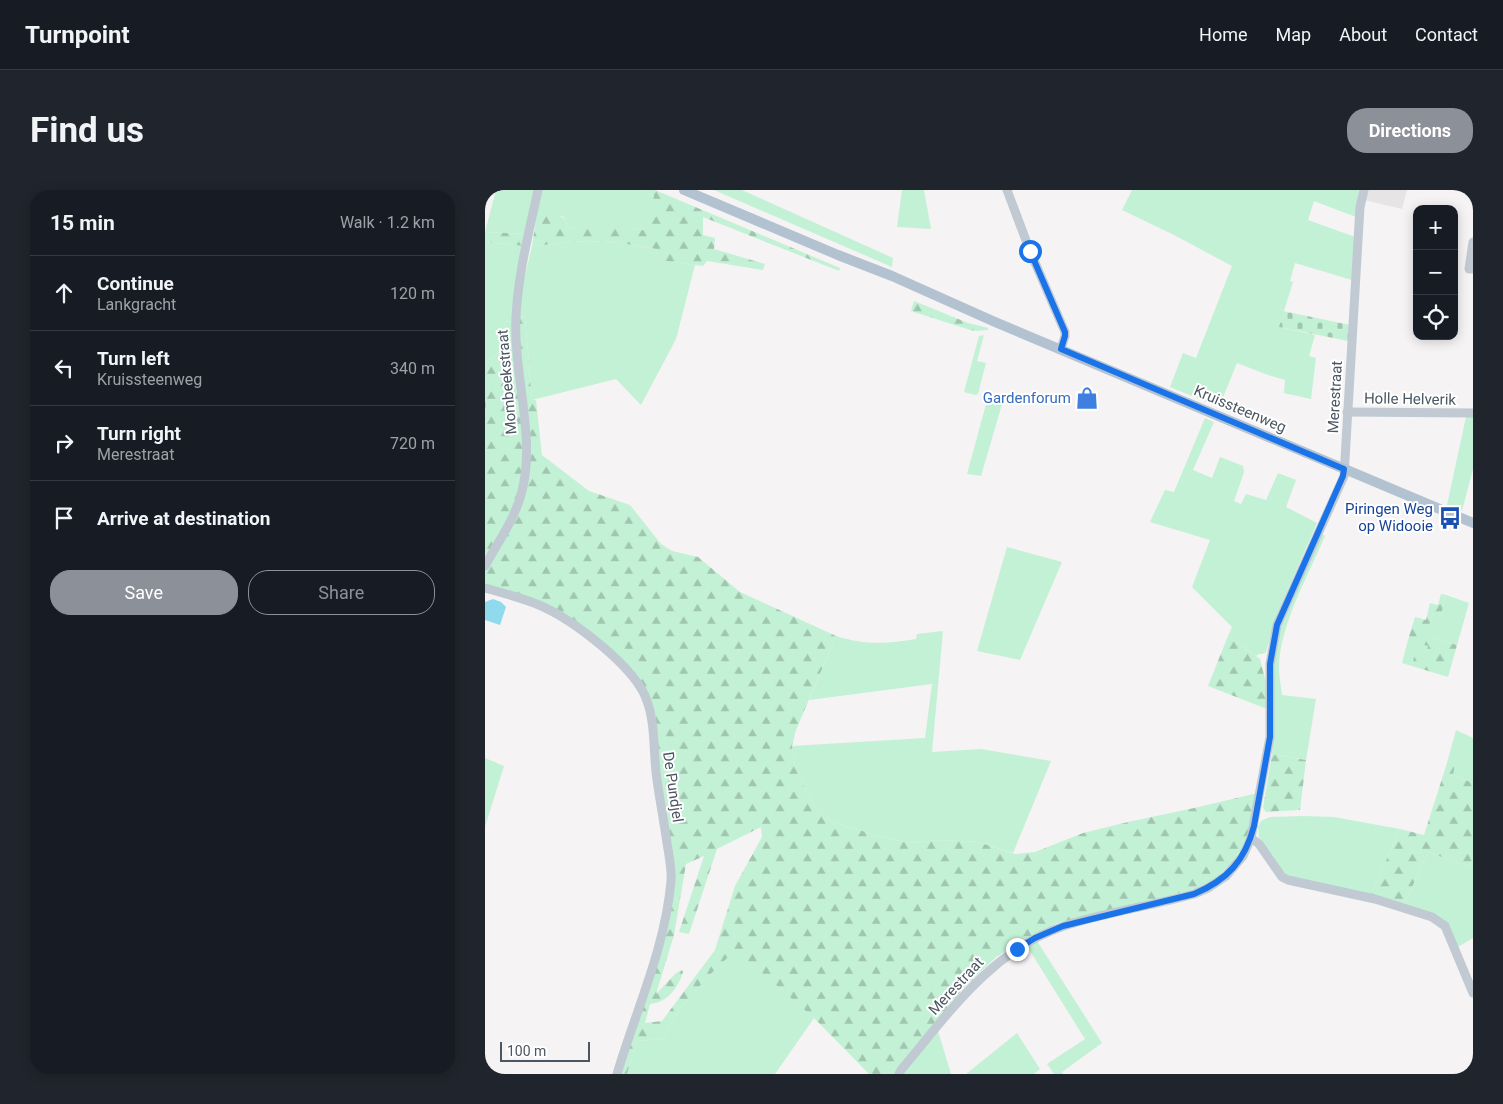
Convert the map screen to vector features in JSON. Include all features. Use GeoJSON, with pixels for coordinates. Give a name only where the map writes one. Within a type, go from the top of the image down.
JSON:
{"type":"FeatureCollection","features":[{"type":"Feature","properties":{"kind":"main road","name":"Kruissteenweg"},"geometry":{"type":"LineString","coordinates":[[684,190],[900,279],[995,322],[1473,523]]}},
{"type":"Feature","properties":{"kind":"street","name":"Mombeekstraat"},"geometry":{"type":"LineString","coordinates":[[485,566],[510,522],[522,492],[525,473],[526,449],[516,353],[516,318],[518,289],[538,190]]}},
{"type":"Feature","properties":{"kind":"street"},"geometry":{"type":"LineString","coordinates":[[1007,190],[1030,251],[1065,332],[1061,349]]}},
{"type":"Feature","properties":{"kind":"street","name":"Merestraat"},"geometry":{"type":"LineString","coordinates":[[899,1074],[966,992],[985,973],[1011,953],[1035,938],[1063,926],[1180,898],[1208,888],[1226,876],[1243,856],[1251,838],[1270,737],[1270,664],[1277,625],[1343,476],[1360,208],[1364,190]]}},
{"type":"Feature","properties":{"kind":"street"},"geometry":{"type":"LineString","coordinates":[[1473,242],[1469,269],[1473,270]]}},
{"type":"Feature","properties":{"kind":"street","name":"Holle Helverik"},"geometry":{"type":"LineString","coordinates":[[1347,412],[1473,413]]}},
{"type":"Feature","properties":{"kind":"street","name":"De Pundjel"},"geometry":{"type":"LineString","coordinates":[[485,588],[539,605],[559,615],[597,642],[630,671],[642,689],[648,703],[671,881],[660,946],[617,1074]]}},
{"type":"Feature","properties":{"kind":"street"},"geometry":{"type":"LineString","coordinates":[[1251,838],[1259,844],[1282,877],[1288,880],[1375,899],[1432,917],[1445,926],[1473,993]]}},
{"type":"Feature","properties":{"kind":"shaded area"},"geometry":{"type":"Polygon","coordinates":[[[1366,190],[1407,190],[1402,209],[1364,200],[1366,190]]]}},
{"type":"Feature","properties":{"kind":"green space"},"geometry":{"type":"Polygon","coordinates":[[[496,190],[535,190],[526,234],[485,232],[496,190]]]}},
{"type":"Feature","properties":{"kind":"green space"},"geometry":{"type":"Polygon","coordinates":[[[542,190],[641,190],[654,196],[645,230],[628,228],[576,228],[568,227],[564,217],[537,213],[542,190]]]}},
{"type":"Feature","properties":{"kind":"green space"},"geometry":{"type":"Polygon","coordinates":[[[641,190],[655,190],[840,268],[839,271],[703,217],[703,235],[715,238],[714,249],[765,264],[763,270],[707,261],[703,266],[655,260],[656,249],[620,243],[585,241],[532,246],[537,213],[552,214],[564,218],[568,227],[644,230],[654,196],[641,190]]]}},
{"type":"Feature","properties":{"kind":"green space"},"geometry":{"type":"Polygon","coordinates":[[[714,190],[742,190],[893,258],[892,267],[714,190]]]}},
{"type":"Feature","properties":{"kind":"green space"},"geometry":{"type":"Polygon","coordinates":[[[902,190],[924,190],[931,229],[897,227],[902,190]]]}},
{"type":"Feature","properties":{"kind":"green space"},"geometry":{"type":"Polygon","coordinates":[[[1132,190],[1359,190],[1356,217],[1314,201],[1308,220],[1355,237],[1352,280],[1295,263],[1290,281],[1293,282],[1279,327],[1315,335],[1309,356],[1316,358],[1311,399],[1284,393],[1285,380],[1237,363],[1219,407],[1170,387],[1183,353],[1196,358],[1232,266],[1122,210],[1132,190]]]}},
{"type":"Feature","properties":{"kind":"green space"},"geometry":{"type":"Polygon","coordinates":[[[485,232],[526,234],[524,246],[485,242],[485,232]]]}},
{"type":"Feature","properties":{"kind":"green space"},"geometry":{"type":"Polygon","coordinates":[[[585,241],[620,243],[656,249],[656,260],[695,265],[676,339],[641,405],[616,379],[532,400],[525,317],[520,316],[522,288],[532,246],[585,241]]]}},
{"type":"Feature","properties":{"kind":"green space"},"geometry":{"type":"Polygon","coordinates":[[[485,242],[524,246],[513,321],[505,322],[498,356],[485,361],[485,242]]]}},
{"type":"Feature","properties":{"kind":"green space"},"geometry":{"type":"Polygon","coordinates":[[[914,301],[968,323],[988,328],[988,330],[970,330],[911,311],[914,301]]]}},
{"type":"Feature","properties":{"kind":"green space"},"geometry":{"type":"Polygon","coordinates":[[[1283,311],[1350,325],[1348,341],[1279,327],[1283,311]]]}},
{"type":"Feature","properties":{"kind":"green space"},"geometry":{"type":"Polygon","coordinates":[[[520,316],[525,317],[532,400],[536,400],[542,455],[589,491],[630,505],[661,544],[672,551],[698,557],[740,592],[836,636],[796,730],[792,746],[795,767],[812,802],[832,822],[909,843],[942,840],[978,842],[1015,854],[1035,852],[1083,833],[1258,793],[1246,844],[1223,874],[1207,884],[1147,902],[1057,923],[1025,939],[996,957],[962,990],[897,1068],[895,1074],[869,1074],[814,1018],[736,950],[685,1003],[663,1039],[637,1041],[627,1074],[619,1074],[673,888],[657,767],[640,682],[569,619],[485,586],[485,571],[505,536],[530,453],[529,418],[519,344],[520,316]],[[761,827],[717,849],[689,934],[679,932],[704,856],[686,864],[674,935],[656,994],[676,973],[682,970],[683,972],[675,989],[667,997],[650,1004],[645,1023],[662,1021],[715,950],[735,886],[762,837],[761,827]]]}},
{"type":"Feature","properties":{"kind":"green space"},"geometry":{"type":"Polygon","coordinates":[[[513,321],[524,448],[519,492],[511,512],[485,559],[485,361],[498,356],[505,322],[513,321]]]}},
{"type":"Feature","properties":{"kind":"green space"},"geometry":{"type":"Polygon","coordinates":[[[984,335],[977,361],[986,363],[978,394],[975,395],[964,392],[979,336],[984,335]]]}},
{"type":"Feature","properties":{"kind":"green space"},"geometry":{"type":"Polygon","coordinates":[[[988,397],[1003,401],[981,476],[967,474],[988,397]]]}},
{"type":"Feature","properties":{"kind":"green space"},"geometry":{"type":"Polygon","coordinates":[[[1473,416],[1473,469],[1462,511],[1447,505],[1466,417],[1473,416]]]}},
{"type":"Feature","properties":{"kind":"green space"},"geometry":{"type":"Polygon","coordinates":[[[1205,418],[1214,422],[1193,470],[1212,478],[1220,457],[1243,466],[1244,472],[1234,501],[1241,504],[1246,494],[1266,500],[1278,473],[1296,480],[1286,507],[1317,523],[1276,616],[1266,652],[1256,656],[1228,636],[1232,627],[1192,587],[1210,540],[1150,522],[1165,490],[1174,492],[1205,418]]]}},
{"type":"Feature","properties":{"kind":"green space"},"geometry":{"type":"Polygon","coordinates":[[[1321,533],[1325,536],[1289,618],[1280,652],[1279,668],[1282,695],[1316,699],[1306,760],[1272,754],[1274,656],[1282,618],[1321,533]]]}},
{"type":"Feature","properties":{"kind":"green space"},"geometry":{"type":"Polygon","coordinates":[[[1007,547],[1062,562],[1020,660],[977,651],[1007,547]]]}},
{"type":"Feature","properties":{"kind":"green space"},"geometry":{"type":"Polygon","coordinates":[[[1441,594],[1446,595],[1441,615],[1433,613],[1429,626],[1433,627],[1430,637],[1457,645],[1448,677],[1412,666],[1416,649],[1426,652],[1428,646],[1408,640],[1415,617],[1426,620],[1430,603],[1438,605],[1441,594]]]}},
{"type":"Feature","properties":{"kind":"green space"},"geometry":{"type":"Polygon","coordinates":[[[1446,595],[1469,603],[1457,645],[1430,637],[1429,626],[1433,613],[1441,615],[1446,595]]]}},
{"type":"Feature","properties":{"kind":"green space"},"geometry":{"type":"Polygon","coordinates":[[[943,631],[932,752],[981,749],[1051,761],[1013,853],[978,842],[942,840],[909,843],[832,822],[812,802],[795,767],[792,746],[925,738],[932,684],[809,700],[836,636],[856,641],[886,643],[916,639],[917,634],[943,631]]]}},
{"type":"Feature","properties":{"kind":"green space"},"geometry":{"type":"Polygon","coordinates":[[[1228,636],[1260,659],[1267,687],[1267,709],[1208,686],[1228,636]]]}},
{"type":"Feature","properties":{"kind":"green space"},"geometry":{"type":"Polygon","coordinates":[[[1408,640],[1428,645],[1426,652],[1416,650],[1412,666],[1402,663],[1408,640]]]}},
{"type":"Feature","properties":{"kind":"green space"},"geometry":{"type":"Polygon","coordinates":[[[1456,730],[1473,738],[1473,783],[1453,775],[1447,763],[1456,730]]]}},
{"type":"Feature","properties":{"kind":"green space"},"geometry":{"type":"Polygon","coordinates":[[[1272,754],[1306,760],[1300,810],[1266,812],[1263,808],[1272,754]]]}},
{"type":"Feature","properties":{"kind":"green space"},"geometry":{"type":"Polygon","coordinates":[[[485,758],[504,766],[485,827],[485,758]]]}},
{"type":"Feature","properties":{"kind":"green space"},"geometry":{"type":"Polygon","coordinates":[[[1447,763],[1455,764],[1453,775],[1473,783],[1473,858],[1469,867],[1428,852],[1404,905],[1371,895],[1400,829],[1424,835],[1447,763]]]}},
{"type":"Feature","properties":{"kind":"green space"},"geometry":{"type":"Polygon","coordinates":[[[1270,817],[1334,817],[1400,829],[1371,895],[1289,878],[1278,867],[1259,838],[1258,827],[1261,821],[1270,817]]]}},
{"type":"Feature","properties":{"kind":"green space"},"geometry":{"type":"Polygon","coordinates":[[[1428,852],[1469,867],[1473,858],[1473,938],[1458,947],[1449,928],[1404,905],[1428,852]]]}},
{"type":"Feature","properties":{"kind":"green space"},"geometry":{"type":"Polygon","coordinates":[[[1037,941],[1102,1043],[1062,1072],[1063,1074],[1054,1074],[1047,1064],[1085,1039],[1027,946],[1037,941]]]}},
{"type":"Feature","properties":{"kind":"green space"},"geometry":{"type":"Polygon","coordinates":[[[736,949],[814,1018],[775,1074],[627,1074],[637,1041],[663,1039],[685,1003],[736,949]]]}},
{"type":"Feature","properties":{"kind":"green space"},"geometry":{"type":"Polygon","coordinates":[[[938,1031],[951,1074],[902,1074],[938,1031]]]}},
{"type":"Feature","properties":{"kind":"green space"},"geometry":{"type":"Polygon","coordinates":[[[1017,1033],[1040,1069],[1034,1074],[966,1074],[1017,1033]]]}},
{"type":"Feature","properties":{"kind":"water"},"geometry":{"type":"Polygon","coordinates":[[[493,599],[501,602],[506,607],[500,625],[485,620],[485,602],[493,599]]]}},
{"type":"Feature","properties":{"kind":"place","name":"Gardenforum"},"geometry":{"type":"Point","coordinates":[1087,398]}},
{"type":"Feature","properties":{"kind":"place","name":"Piringen Weg op Widooie"},"geometry":{"type":"Point","coordinates":[1450,518]}},
{"type":"Feature","properties":{"kind":"route"},"geometry":{"type":"LineString","coordinates":[[1017,949],[1035,938],[1063,926],[1194,894],[1208,888],[1226,876],[1243,856],[1249,844],[1254,826],[1270,737],[1270,664],[1277,625],[1343,476],[1344,469],[1061,349],[1064,343],[1065,332],[1030,251]]}}]}
